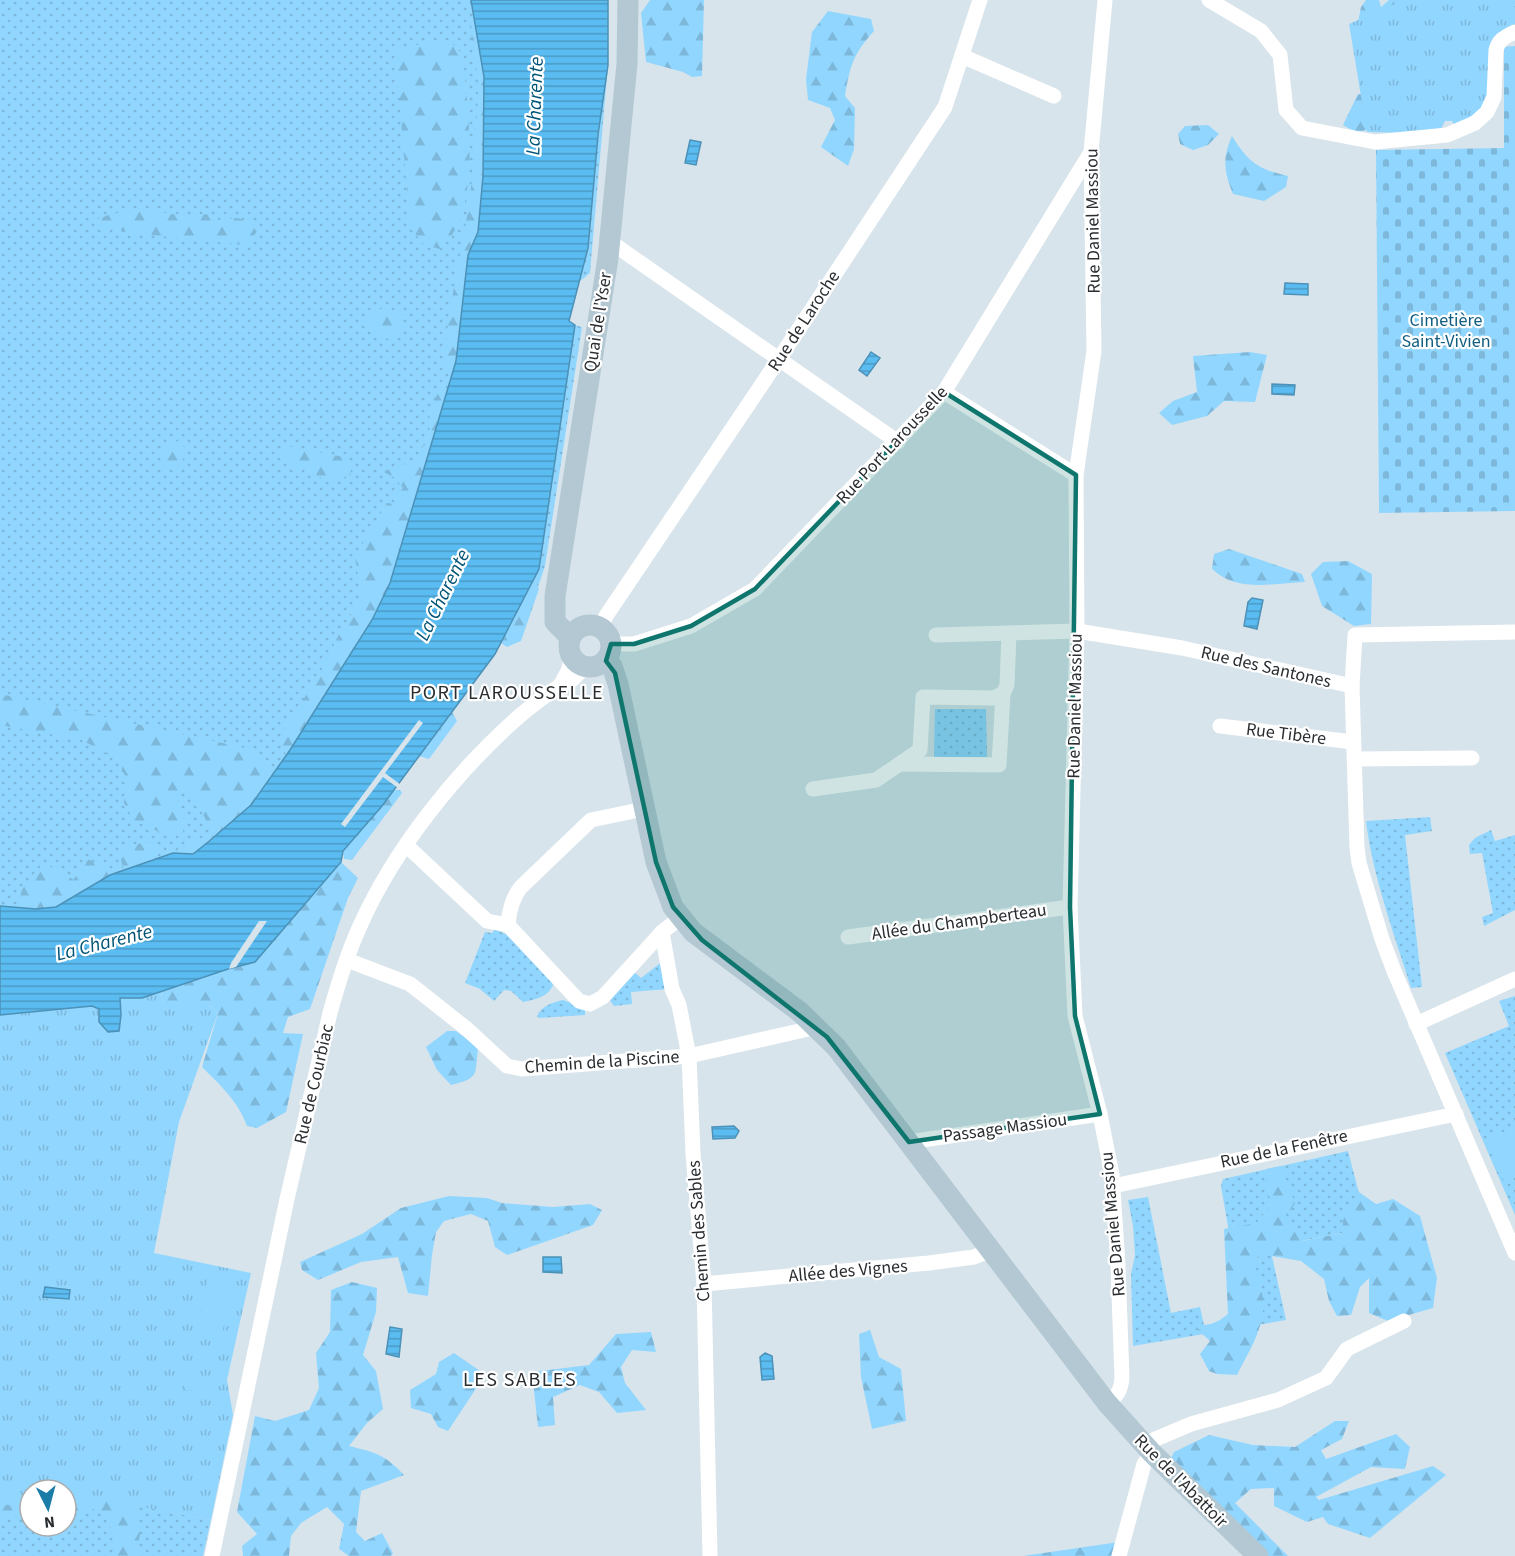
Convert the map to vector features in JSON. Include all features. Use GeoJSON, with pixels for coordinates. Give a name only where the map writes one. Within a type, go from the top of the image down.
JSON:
{"type":"FeatureCollection","features":[{"type":"Feature","properties":{"kind":"street","name":"Quai de l'Yser"},"geometry":{"type":"LineString","coordinates":[[575,653],[555,622],[555,596],[609,241],[627,64],[627,0]]}},
{"type":"Feature","properties":{"kind":"street","name":"Rue de Laroche"},"geometry":{"type":"LineString","coordinates":[[606,644],[606,616],[779,359],[945,106],[980,0]]}},
{"type":"Feature","properties":{"kind":"street","name":"Rue Daniel Massiou"},"geometry":{"type":"LineString","coordinates":[[1105,0],[1091,152],[1094,351],[1076,475],[1077,631],[1070,907],[1075,1016],[1101,1114],[1113,1186],[1122,1378],[1120,1390],[1113,1400],[1107,1403]]}},
{"type":"Feature","properties":{"kind":"street"},"geometry":{"type":"LineString","coordinates":[[1209,0],[1261,31],[1280,55],[1286,110],[1302,128],[1375,142],[1447,135],[1475,123],[1487,112],[1494,97],[1498,43],[1502,38],[1515,32]]}},
{"type":"Feature","properties":{"kind":"street"},"geometry":{"type":"LineString","coordinates":[[962,56],[1053,96]]}},
{"type":"Feature","properties":{"kind":"street","name":"Rue Port Larousselle"},"geometry":{"type":"LineString","coordinates":[[606,644],[634,644],[690,626],[755,589],[944,392],[1091,152]]}},
{"type":"Feature","properties":{"kind":"street"},"geometry":{"type":"LineString","coordinates":[[609,241],[898,442]]}},
{"type":"Feature","properties":{"kind":"street"},"geometry":{"type":"LineString","coordinates":[[944,392],[1076,475]]}},
{"type":"Feature","properties":{"kind":"street"},"geometry":{"type":"LineString","coordinates":[[587,624],[606,644],[596,667],[575,653],[580,627],[587,624]]}},
{"type":"Feature","properties":{"kind":"street","name":"Rue des Santones"},"geometry":{"type":"LineString","coordinates":[[936,635],[1077,631],[1182,648],[1352,686],[1355,635],[1515,632]]}},
{"type":"Feature","properties":{"kind":"street"},"geometry":{"type":"LineString","coordinates":[[898,764],[999,765],[1003,694],[1007,686],[1009,633]]}},
{"type":"Feature","properties":{"kind":"street","name":"Rue de l'Abattoir"},"geometry":{"type":"LineString","coordinates":[[606,644],[618,684],[644,809],[663,884],[680,918],[702,940],[817,1027],[856,1071],[1107,1403],[1148,1449],[1258,1556]]}},
{"type":"Feature","properties":{"kind":"street","name":"Rue de Courbiac"},"geometry":{"type":"LineString","coordinates":[[212,1556],[287,1199],[330,1013],[360,924],[382,882],[429,814],[495,740],[522,714],[561,685],[575,653]]}},
{"type":"Feature","properties":{"kind":"street"},"geometry":{"type":"LineString","coordinates":[[1352,686],[1359,863],[1382,939],[1416,1024],[1515,1253]]}},
{"type":"Feature","properties":{"kind":"street"},"geometry":{"type":"LineString","coordinates":[[813,789],[876,780],[920,750],[923,698],[993,698],[1003,694]]}},
{"type":"Feature","properties":{"kind":"street","name":"Rue Tibère"},"geometry":{"type":"LineString","coordinates":[[1220,726],[1353,742]]}},
{"type":"Feature","properties":{"kind":"street"},"geometry":{"type":"LineString","coordinates":[[1354,759],[1472,758]]}},
{"type":"Feature","properties":{"kind":"street"},"geometry":{"type":"LineString","coordinates":[[508,925],[515,894],[591,820],[644,809]]}},
{"type":"Feature","properties":{"kind":"street"},"geometry":{"type":"LineString","coordinates":[[406,845],[487,921],[508,925],[579,1001],[590,1004],[603,997],[662,932],[680,918]]}},
{"type":"Feature","properties":{"kind":"street","name":"Allée du Champberteau"},"geometry":{"type":"LineString","coordinates":[[848,937],[1070,907]]}},
{"type":"Feature","properties":{"kind":"street","name":"Chemin des Sables"},"geometry":{"type":"LineString","coordinates":[[662,932],[672,989],[679,1005],[689,1056],[693,1154],[704,1284],[710,1556]]}},
{"type":"Feature","properties":{"kind":"street","name":"Chemin de la Piscine"},"geometry":{"type":"LineString","coordinates":[[347,960],[410,984],[467,1029],[507,1066],[522,1069],[689,1056],[817,1027]]}},
{"type":"Feature","properties":{"kind":"street"},"geometry":{"type":"LineString","coordinates":[[1416,1024],[1515,980]]}},
{"type":"Feature","properties":{"kind":"street","name":"Passage Massiou"},"geometry":{"type":"LineString","coordinates":[[909,1142],[1101,1114]]}},
{"type":"Feature","properties":{"kind":"street","name":"Rue de la Fenêtre"},"geometry":{"type":"LineString","coordinates":[[1113,1186],[1456,1114]]}},
{"type":"Feature","properties":{"kind":"street","name":"Allée des Vignes"},"geometry":{"type":"LineString","coordinates":[[704,1284],[929,1263],[974,1257],[991,1250]]}},
{"type":"Feature","properties":{"kind":"street"},"geometry":{"type":"LineString","coordinates":[[1119,1556],[1148,1449],[1191,1424],[1278,1400],[1326,1378],[1347,1349],[1404,1321]]}},
{"type":"Feature","properties":{"kind":"highlighted area"},"geometry":{"type":"Polygon","coordinates":[[[944,392],[1076,475],[1070,907],[1075,1016],[1100,1114],[909,1142],[827,1037],[702,940],[673,907],[656,862],[615,673],[606,661],[611,644],[634,644],[691,626],[755,589],[944,392]]]}},
{"type":"Feature","properties":{"kind":"green space"},"geometry":{"type":"Polygon","coordinates":[[[0,0],[471,0],[484,77],[456,361],[419,484],[290,750],[251,805],[193,854],[173,853],[110,875],[36,909],[0,906],[0,0]]]}},
{"type":"Feature","properties":{"kind":"green space"},"geometry":{"type":"Polygon","coordinates":[[[650,0],[704,0],[702,76],[692,77],[683,72],[646,62],[641,13],[650,0]]]}},
{"type":"Feature","properties":{"kind":"green space"},"geometry":{"type":"Polygon","coordinates":[[[1366,0],[1379,0],[1381,7],[1389,0],[1429,0],[1357,27],[1361,7],[1366,0]]]}},
{"type":"Feature","properties":{"kind":"green space"},"geometry":{"type":"Polygon","coordinates":[[[1404,0],[1515,0],[1515,29],[1501,36],[1487,102],[1481,111],[1455,126],[1452,121],[1445,121],[1441,129],[1410,133],[1367,132],[1349,24],[1404,0]]]}},
{"type":"Feature","properties":{"kind":"green space"},"geometry":{"type":"Polygon","coordinates":[[[828,11],[871,19],[874,31],[857,54],[851,68],[845,96],[855,108],[854,149],[848,166],[821,147],[835,120],[830,108],[808,100],[806,79],[812,32],[828,11]]]}},
{"type":"Feature","properties":{"kind":"green space"},"geometry":{"type":"Polygon","coordinates":[[[474,12],[484,77],[483,176],[478,232],[468,255],[456,361],[451,377],[444,371],[446,345],[467,218],[477,115],[478,75],[471,30],[474,12]]]}},
{"type":"Feature","properties":{"kind":"green space"},"geometry":{"type":"Polygon","coordinates":[[[450,41],[463,55],[470,156],[466,196],[460,219],[453,233],[440,249],[424,245],[410,227],[395,49],[450,41]]]}},
{"type":"Feature","properties":{"kind":"green space","name":"Cimetière Saint-Vivien"},"geometry":{"type":"Polygon","coordinates":[[[1515,46],[1515,511],[1379,513],[1376,150],[1504,148],[1504,47],[1515,46]]]}},
{"type":"Feature","properties":{"kind":"green space"},"geometry":{"type":"Polygon","coordinates":[[[608,65],[590,273],[579,282],[588,248],[598,135],[608,65]]]}},
{"type":"Feature","properties":{"kind":"green space"},"geometry":{"type":"Polygon","coordinates":[[[1358,94],[1376,97],[1378,124],[1361,131],[1343,125],[1358,94]]]}},
{"type":"Feature","properties":{"kind":"green space"},"geometry":{"type":"Polygon","coordinates":[[[1208,125],[1219,134],[1208,145],[1193,150],[1180,144],[1178,134],[1185,126],[1208,125]]]}},
{"type":"Feature","properties":{"kind":"green space"},"geometry":{"type":"Polygon","coordinates":[[[1232,136],[1255,164],[1288,176],[1286,187],[1264,201],[1233,194],[1225,165],[1232,136]]]}},
{"type":"Feature","properties":{"kind":"green space"},"geometry":{"type":"Polygon","coordinates":[[[145,209],[183,216],[209,214],[219,220],[236,218],[252,221],[256,233],[245,245],[132,233],[99,226],[98,219],[111,214],[145,209]]]}},
{"type":"Feature","properties":{"kind":"green space"},"geometry":{"type":"Polygon","coordinates":[[[384,308],[400,314],[405,327],[391,339],[374,333],[364,318],[371,312],[384,308]]]}},
{"type":"Feature","properties":{"kind":"green space"},"geometry":{"type":"Polygon","coordinates":[[[575,325],[582,327],[545,566],[538,587],[535,582],[532,582],[539,569],[575,325]]]}},
{"type":"Feature","properties":{"kind":"green space"},"geometry":{"type":"Polygon","coordinates":[[[1250,352],[1267,355],[1255,402],[1224,401],[1207,416],[1172,425],[1159,413],[1173,401],[1197,392],[1193,356],[1250,352]]]}},
{"type":"Feature","properties":{"kind":"green space"},"geometry":{"type":"Polygon","coordinates":[[[440,390],[447,390],[390,583],[372,620],[287,755],[281,748],[282,732],[318,677],[361,597],[355,556],[387,503],[396,504],[393,499],[403,488],[395,478],[384,472],[401,464],[412,465],[418,459],[431,425],[428,410],[440,390]]]}},
{"type":"Feature","properties":{"kind":"green space"},"geometry":{"type":"Polygon","coordinates":[[[178,441],[185,448],[185,456],[177,467],[167,469],[161,457],[164,443],[178,441]]]}},
{"type":"Feature","properties":{"kind":"green space"},"geometry":{"type":"Polygon","coordinates":[[[287,446],[344,457],[352,462],[350,476],[326,480],[279,458],[277,450],[287,446]]]}},
{"type":"Feature","properties":{"kind":"green space"},"geometry":{"type":"Polygon","coordinates":[[[1229,549],[1302,574],[1305,582],[1256,585],[1233,581],[1212,569],[1214,554],[1229,549]]]}},
{"type":"Feature","properties":{"kind":"green space"},"geometry":{"type":"Polygon","coordinates":[[[1348,561],[1372,574],[1371,624],[1354,626],[1322,606],[1311,574],[1323,562],[1348,561]]]}},
{"type":"Feature","properties":{"kind":"green space"},"geometry":{"type":"Polygon","coordinates":[[[535,581],[539,589],[521,641],[507,647],[501,643],[532,582],[535,581]]]}},
{"type":"Feature","properties":{"kind":"green space"},"geometry":{"type":"Polygon","coordinates":[[[0,694],[254,750],[275,772],[251,805],[215,836],[196,802],[181,791],[176,808],[185,820],[183,832],[167,836],[133,819],[124,803],[126,777],[116,759],[82,740],[0,725],[0,694]]]}},
{"type":"Feature","properties":{"kind":"green space"},"geometry":{"type":"Polygon","coordinates":[[[935,709],[986,709],[987,757],[934,757],[935,709]]]}},
{"type":"Feature","properties":{"kind":"green space"},"geometry":{"type":"Polygon","coordinates":[[[452,712],[457,721],[429,759],[419,756],[452,712]]]}},
{"type":"Feature","properties":{"kind":"green space"},"geometry":{"type":"Polygon","coordinates":[[[394,790],[400,790],[402,793],[352,860],[344,859],[343,851],[394,790]]]}},
{"type":"Feature","properties":{"kind":"green space"},"geometry":{"type":"Polygon","coordinates":[[[1430,817],[1432,831],[1405,835],[1422,987],[1411,988],[1379,884],[1366,821],[1430,817]]]}},
{"type":"Feature","properties":{"kind":"green space"},"geometry":{"type":"Polygon","coordinates":[[[1491,830],[1495,841],[1515,835],[1515,910],[1484,926],[1482,917],[1493,913],[1482,853],[1470,854],[1469,845],[1475,838],[1491,830]]]}},
{"type":"Feature","properties":{"kind":"green space"},"geometry":{"type":"Polygon","coordinates":[[[188,841],[207,843],[193,854],[173,853],[188,841]]]}},
{"type":"Feature","properties":{"kind":"green space"},"geometry":{"type":"Polygon","coordinates":[[[148,842],[161,846],[157,858],[124,870],[120,857],[123,847],[148,842]]]}},
{"type":"Feature","properties":{"kind":"green space"},"geometry":{"type":"Polygon","coordinates":[[[87,859],[102,865],[110,875],[56,907],[36,909],[18,907],[22,889],[43,864],[60,870],[75,881],[77,867],[87,859]]]}},
{"type":"Feature","properties":{"kind":"green space"},"geometry":{"type":"Polygon","coordinates":[[[341,862],[358,878],[348,898],[310,1009],[288,1017],[283,1033],[303,1034],[286,1112],[257,1128],[247,1126],[234,1101],[202,1067],[218,1013],[208,1004],[163,1004],[161,991],[255,962],[341,862]]]}},
{"type":"Feature","properties":{"kind":"green space"},"geometry":{"type":"Polygon","coordinates":[[[495,929],[507,935],[552,982],[553,985],[548,993],[523,1002],[511,991],[504,990],[494,1001],[480,989],[465,983],[485,932],[492,933],[495,929]]]}},
{"type":"Feature","properties":{"kind":"green space"},"geometry":{"type":"Polygon","coordinates":[[[663,961],[668,989],[631,992],[632,1004],[614,1006],[609,999],[634,972],[641,978],[663,961]]]}},
{"type":"Feature","properties":{"kind":"green space"},"geometry":{"type":"Polygon","coordinates":[[[161,991],[163,1004],[208,1004],[218,1013],[179,1122],[154,1253],[251,1273],[227,1380],[233,1415],[211,1520],[90,1497],[78,1498],[78,1478],[18,1478],[18,1504],[0,1506],[0,1015],[92,1006],[121,1015],[119,998],[142,998],[161,991]]]}},
{"type":"Feature","properties":{"kind":"green space"},"geometry":{"type":"Polygon","coordinates":[[[1515,996],[1515,1215],[1445,1053],[1509,1026],[1499,1001],[1515,996]]]}},
{"type":"Feature","properties":{"kind":"green space"},"geometry":{"type":"Polygon","coordinates":[[[563,1000],[585,1008],[585,1015],[539,1018],[537,1016],[545,1007],[563,1000]]]}},
{"type":"Feature","properties":{"kind":"green space"},"geometry":{"type":"Polygon","coordinates":[[[447,1031],[456,1031],[478,1048],[474,1074],[467,1080],[451,1085],[437,1070],[426,1047],[447,1031]]]}},
{"type":"Feature","properties":{"kind":"green space"},"geometry":{"type":"Polygon","coordinates":[[[1515,1127],[1515,1175],[1503,1180],[1485,1140],[1515,1127]]]}},
{"type":"Feature","properties":{"kind":"green space"},"geometry":{"type":"Polygon","coordinates":[[[1348,1151],[1368,1228],[1270,1247],[1286,1320],[1133,1346],[1131,1274],[1135,1255],[1128,1200],[1148,1197],[1171,1313],[1200,1307],[1204,1325],[1244,1319],[1221,1186],[1223,1179],[1348,1151]]]}},
{"type":"Feature","properties":{"kind":"green space"},"geometry":{"type":"Polygon","coordinates":[[[1281,1166],[1295,1203],[1290,1211],[1285,1213],[1302,1241],[1342,1233],[1343,1220],[1359,1192],[1376,1204],[1393,1199],[1420,1216],[1437,1278],[1433,1308],[1388,1321],[1369,1313],[1369,1278],[1360,1287],[1351,1315],[1337,1316],[1329,1301],[1324,1279],[1301,1261],[1259,1254],[1256,1271],[1262,1294],[1263,1310],[1259,1330],[1237,1375],[1217,1374],[1209,1371],[1200,1354],[1210,1341],[1198,1330],[1228,1314],[1224,1229],[1256,1223],[1272,1204],[1266,1188],[1266,1169],[1281,1166]]]}},
{"type":"Feature","properties":{"kind":"green space"},"geometry":{"type":"Polygon","coordinates":[[[449,1196],[487,1198],[502,1203],[553,1207],[590,1204],[602,1210],[593,1225],[507,1255],[495,1247],[488,1221],[471,1214],[444,1221],[436,1232],[428,1296],[408,1293],[398,1257],[361,1262],[318,1280],[302,1270],[300,1262],[362,1234],[401,1208],[449,1196]]]}},
{"type":"Feature","properties":{"kind":"green space"},"geometry":{"type":"Polygon","coordinates":[[[209,1273],[234,1278],[222,1334],[197,1329],[209,1273]]]}},
{"type":"Feature","properties":{"kind":"green space"},"geometry":{"type":"Polygon","coordinates":[[[352,1282],[377,1288],[376,1312],[363,1355],[376,1371],[383,1409],[367,1423],[349,1446],[379,1455],[404,1475],[361,1491],[356,1532],[365,1541],[382,1533],[393,1553],[391,1556],[349,1556],[339,1549],[344,1524],[327,1507],[301,1523],[291,1536],[289,1556],[243,1556],[242,1546],[257,1534],[237,1512],[255,1416],[275,1421],[309,1410],[319,1388],[316,1353],[330,1332],[331,1290],[352,1282]]]}},
{"type":"Feature","properties":{"kind":"green space"},"geometry":{"type":"Polygon","coordinates":[[[870,1330],[879,1357],[901,1369],[906,1421],[872,1429],[861,1377],[859,1334],[870,1330]]]}},
{"type":"Feature","properties":{"kind":"green space"},"geometry":{"type":"Polygon","coordinates":[[[651,1332],[656,1352],[632,1350],[621,1367],[625,1383],[646,1410],[617,1413],[599,1392],[580,1385],[553,1397],[555,1425],[538,1427],[532,1372],[589,1365],[616,1334],[651,1332]]]}},
{"type":"Feature","properties":{"kind":"green space"},"geometry":{"type":"Polygon","coordinates":[[[454,1353],[480,1371],[477,1387],[448,1431],[438,1427],[431,1414],[411,1408],[410,1390],[436,1374],[439,1362],[454,1353]]]}},
{"type":"Feature","properties":{"kind":"green space"},"geometry":{"type":"Polygon","coordinates":[[[187,1378],[208,1380],[207,1392],[185,1390],[187,1378]]]}},
{"type":"Feature","properties":{"kind":"green space"},"geometry":{"type":"Polygon","coordinates":[[[1335,1421],[1349,1421],[1342,1439],[1321,1450],[1326,1459],[1396,1434],[1410,1447],[1405,1469],[1371,1467],[1316,1497],[1319,1500],[1433,1466],[1446,1475],[1370,1538],[1328,1524],[1323,1517],[1307,1522],[1274,1506],[1274,1488],[1251,1489],[1235,1503],[1288,1556],[1258,1556],[1169,1462],[1174,1452],[1209,1435],[1253,1445],[1295,1447],[1335,1421]]]}},
{"type":"Feature","properties":{"kind":"green space"},"geometry":{"type":"Polygon","coordinates":[[[132,1492],[129,1504],[139,1517],[140,1534],[136,1556],[114,1556],[114,1542],[109,1524],[97,1509],[78,1511],[78,1494],[105,1500],[114,1493],[132,1492]]]}},
{"type":"Feature","properties":{"kind":"green space"},"geometry":{"type":"Polygon","coordinates":[[[18,1494],[18,1516],[0,1517],[0,1495],[18,1494]]]}},
{"type":"Feature","properties":{"kind":"green space"},"geometry":{"type":"Polygon","coordinates":[[[90,1496],[211,1520],[203,1556],[0,1556],[0,1506],[18,1504],[18,1538],[78,1538],[78,1498],[90,1496]]]}},
{"type":"Feature","properties":{"kind":"green space"},"geometry":{"type":"Polygon","coordinates":[[[1119,1542],[1115,1556],[1023,1556],[1119,1542]]]}},
{"type":"Feature","properties":{"kind":"water","name":"La Charente"},"geometry":{"type":"Polygon","coordinates":[[[471,0],[608,0],[608,65],[598,135],[588,248],[569,321],[575,325],[539,569],[495,654],[382,806],[343,851],[341,862],[255,962],[142,998],[120,998],[119,1031],[108,1032],[99,1022],[99,1009],[92,1006],[0,1015],[0,906],[36,909],[56,907],[110,875],[173,853],[193,854],[207,843],[251,805],[290,750],[372,620],[390,583],[456,361],[468,255],[478,232],[483,176],[484,77],[471,0]]]}},
{"type":"Feature","properties":{"kind":"water"},"geometry":{"type":"Polygon","coordinates":[[[690,140],[701,142],[696,165],[685,163],[690,140]]]}},
{"type":"Feature","properties":{"kind":"water"},"geometry":{"type":"Polygon","coordinates":[[[1285,283],[1308,284],[1308,295],[1284,294],[1285,283]]]}},
{"type":"Feature","properties":{"kind":"water"},"geometry":{"type":"Polygon","coordinates":[[[871,352],[880,358],[867,376],[859,370],[871,352]]]}},
{"type":"Feature","properties":{"kind":"water"},"geometry":{"type":"Polygon","coordinates":[[[1272,384],[1295,385],[1294,395],[1272,394],[1272,384]]]}},
{"type":"Feature","properties":{"kind":"water"},"geometry":{"type":"Polygon","coordinates":[[[1252,598],[1263,600],[1257,629],[1244,626],[1248,602],[1252,598]]]}},
{"type":"Feature","properties":{"kind":"water"},"geometry":{"type":"Polygon","coordinates":[[[734,1126],[739,1131],[735,1138],[713,1139],[712,1127],[734,1126]]]}},
{"type":"Feature","properties":{"kind":"water"},"geometry":{"type":"Polygon","coordinates":[[[543,1257],[561,1257],[562,1273],[543,1272],[543,1257]]]}},
{"type":"Feature","properties":{"kind":"water"},"geometry":{"type":"Polygon","coordinates":[[[45,1287],[70,1290],[69,1299],[43,1297],[45,1287]]]}},
{"type":"Feature","properties":{"kind":"water"},"geometry":{"type":"Polygon","coordinates":[[[390,1327],[402,1329],[399,1357],[386,1354],[390,1327]]]}},
{"type":"Feature","properties":{"kind":"water"},"geometry":{"type":"Polygon","coordinates":[[[765,1353],[772,1356],[774,1379],[762,1380],[760,1357],[765,1353]]]}},
{"type":"Feature","properties":{"kind":"pier"},"geometry":{"type":"Polygon","coordinates":[[[419,720],[423,723],[385,773],[401,785],[398,788],[383,777],[345,827],[341,824],[419,720]]]}},
{"type":"Feature","properties":{"kind":"pier"},"geometry":{"type":"Polygon","coordinates":[[[259,921],[267,921],[236,967],[229,969],[231,963],[259,921]]]}},
{"type":"Feature","properties":{"kind":"district","name":"PORT LAROUSSELLE"},"geometry":{"type":"Point","coordinates":[507,693]}},
{"type":"Feature","properties":{"kind":"district","name":"LES SABLES"},"geometry":{"type":"Point","coordinates":[520,1380]}}]}
